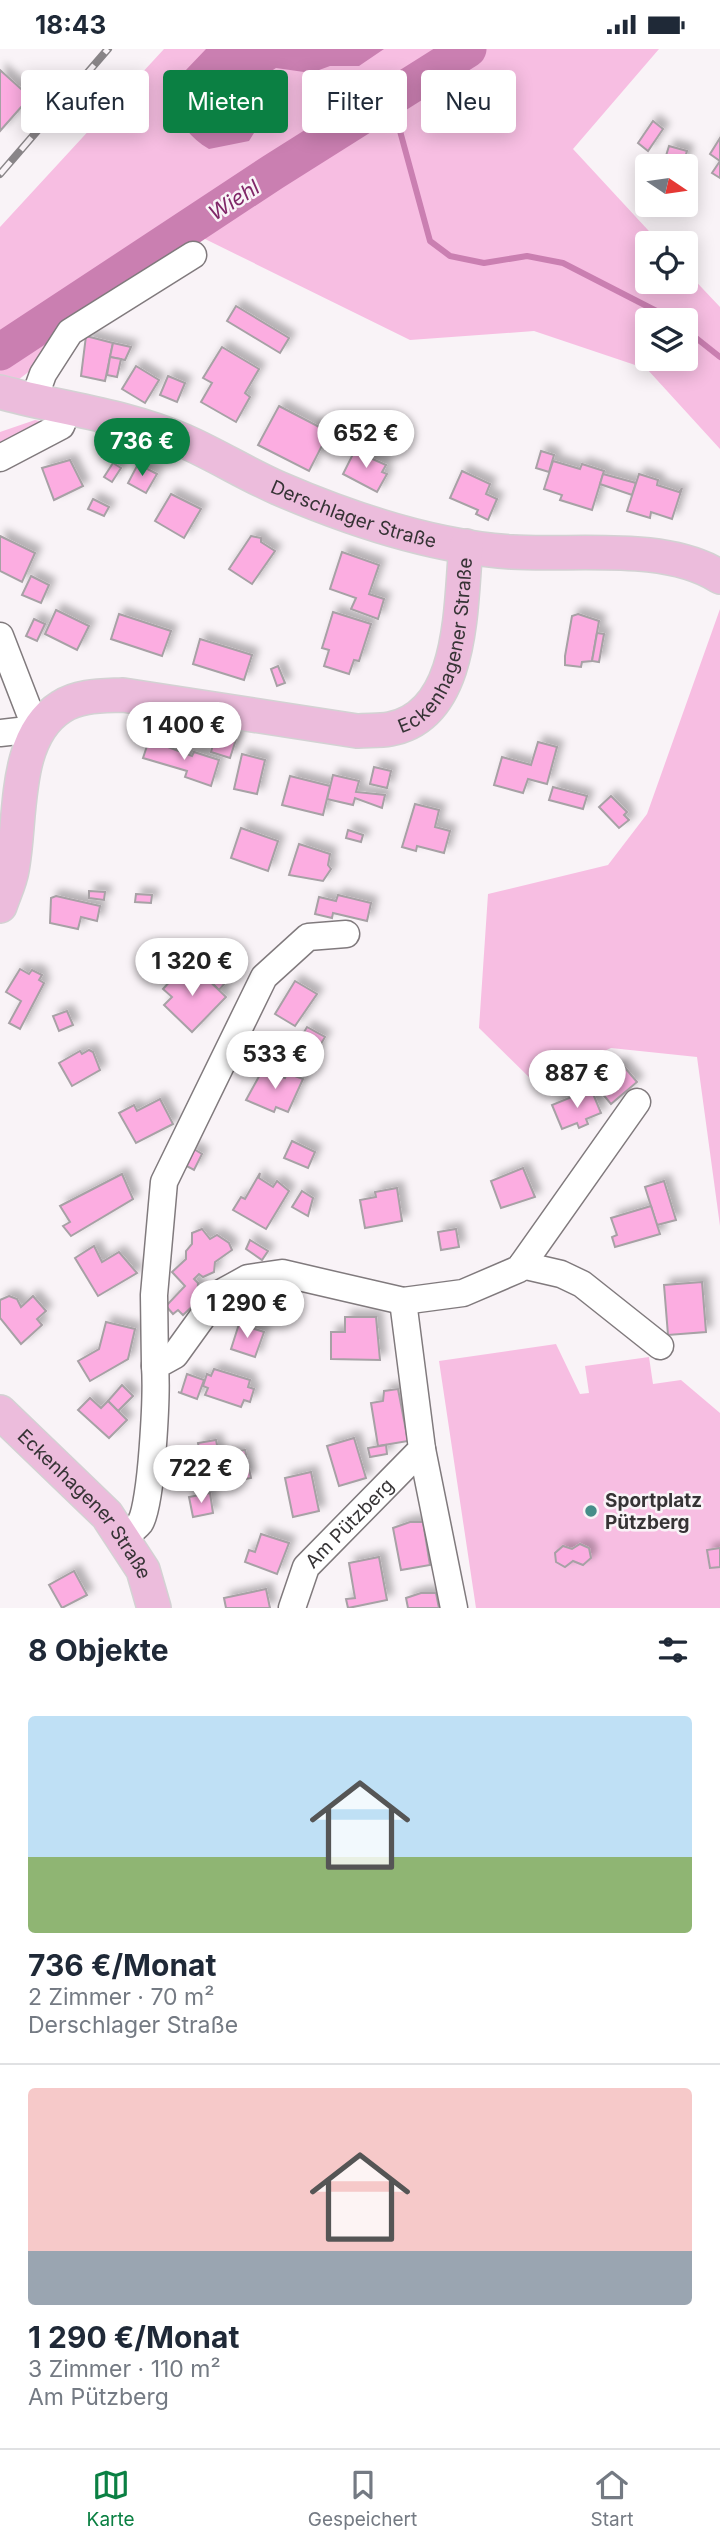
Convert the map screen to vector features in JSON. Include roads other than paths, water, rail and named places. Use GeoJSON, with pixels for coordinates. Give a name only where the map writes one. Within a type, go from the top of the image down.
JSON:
{"type":"FeatureCollection","features":[{"type":"Feature","properties":{"kind":"main road","name":"Derschlager Straße"},"geometry":{"type":"LineString","coordinates":[[0,393],[134,422],[184,441],[277,488],[356,519],[431,541],[512,552],[649,556],[717,569]]}},
{"type":"Feature","properties":{"kind":"main road","name":"Eckenhagener Straße"},"geometry":{"type":"LineString","coordinates":[[36,729],[61,706],[90,696],[123,695],[357,731],[392,729],[417,717],[427,708],[437,698],[450,671],[458,636],[466,546]]}},
{"type":"Feature","properties":{"kind":"main road"},"geometry":{"type":"LineString","coordinates":[[0,906],[12,873],[27,750],[36,729]]}},
{"type":"Feature","properties":{"kind":"main road","name":"Eckenhagener Straße"},"geometry":{"type":"LineString","coordinates":[[0,1412],[107,1515],[124,1537],[143,1570],[153,1608]]}},
{"type":"Feature","properties":{"kind":"street"},"geometry":{"type":"LineString","coordinates":[[34,399],[43,374],[70,332],[193,255]]}},
{"type":"Feature","properties":{"kind":"street"},"geometry":{"type":"LineString","coordinates":[[0,458],[61,426],[69,407]]}},
{"type":"Feature","properties":{"kind":"street"},"geometry":{"type":"LineString","coordinates":[[0,636],[36,729],[0,733]]}},
{"type":"Feature","properties":{"kind":"street"},"geometry":{"type":"LineString","coordinates":[[124,1537],[140,1523],[147,1505],[157,1397],[154,1295],[164,1182],[264,977],[308,937],[346,934]]}},
{"type":"Feature","properties":{"kind":"street"},"geometry":{"type":"LineString","coordinates":[[155,1366],[175,1355],[219,1294],[248,1278],[282,1273],[403,1301],[463,1293],[522,1265],[637,1102]]}},
{"type":"Feature","properties":{"kind":"street"},"geometry":{"type":"LineString","coordinates":[[522,1265],[561,1274],[582,1284],[660,1346]]}},
{"type":"Feature","properties":{"kind":"street"},"geometry":{"type":"LineString","coordinates":[[403,1301],[422,1449],[454,1608]]}},
{"type":"Feature","properties":{"kind":"street","name":"Am Pützberg"},"geometry":{"type":"LineString","coordinates":[[292,1608],[306,1567],[422,1449]]}},
{"type":"Feature","properties":{"kind":"waterway","name":"Wiehl"},"geometry":{"type":"LineString","coordinates":[[0,352],[273,172],[468,49]]}},
{"type":"Feature","properties":{"kind":"waterway"},"geometry":{"type":"LineString","coordinates":[[401,133],[430,241],[450,256],[484,263],[527,256],[563,263],[651,308]]}},
{"type":"Feature","properties":{"kind":"waterway"},"geometry":{"type":"LineString","coordinates":[[698,340],[720,357]]}},
{"type":"Feature","properties":{"kind":"railway"},"geometry":{"type":"LineString","coordinates":[[0,174],[108,49]]}},
{"type":"Feature","properties":{"kind":"place","name":"Sportplatz Pützberg"},"geometry":{"type":"Point","coordinates":[591,1511]}}]}
